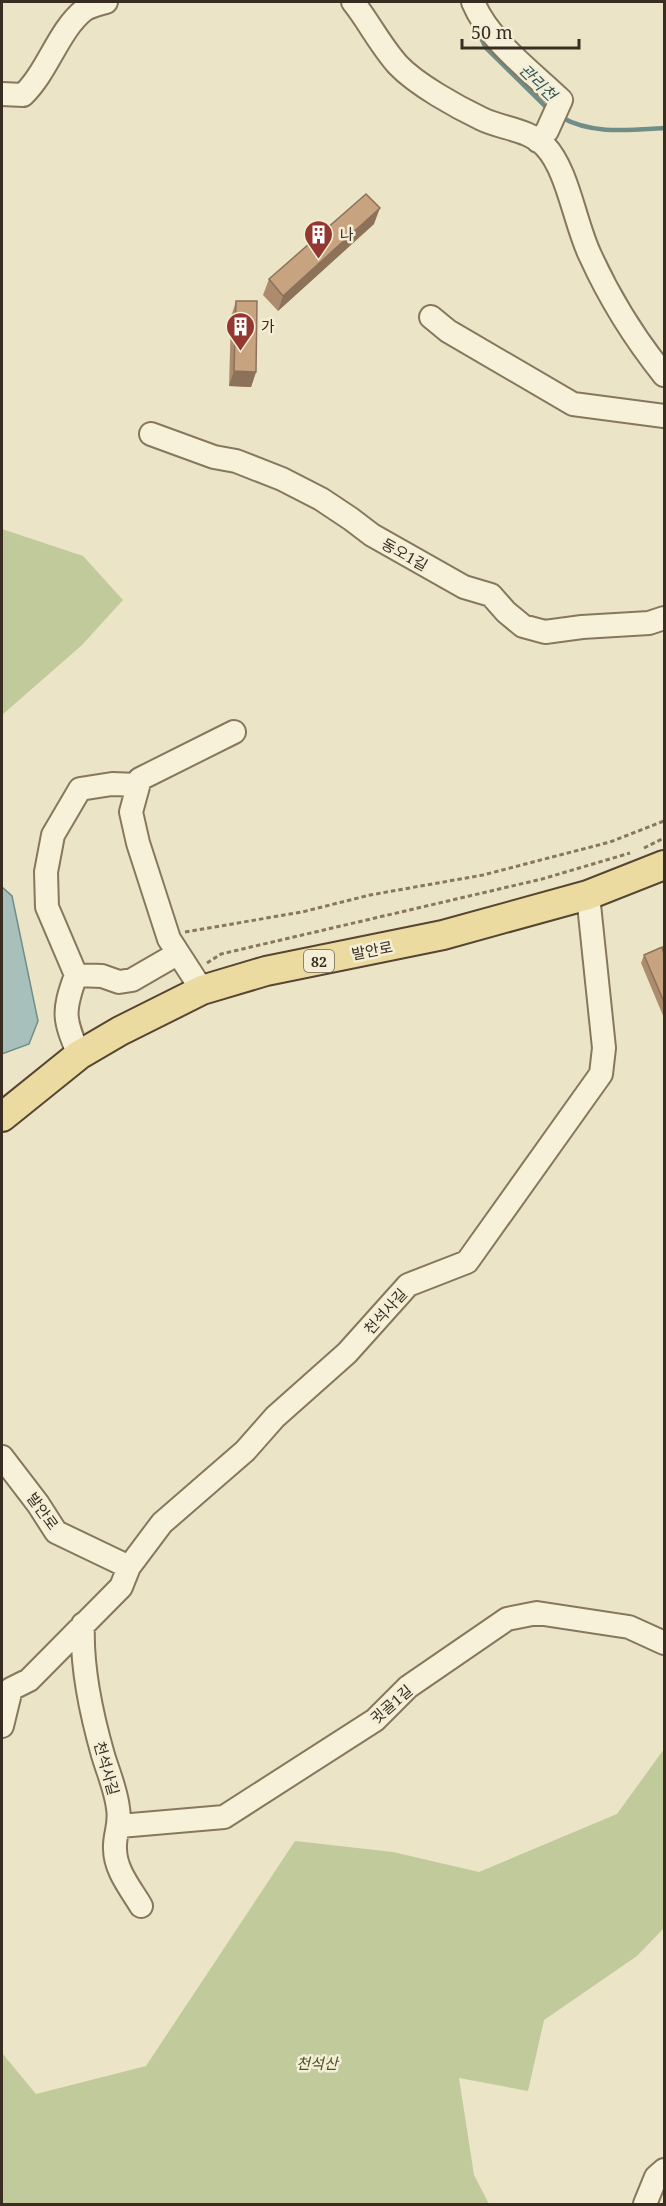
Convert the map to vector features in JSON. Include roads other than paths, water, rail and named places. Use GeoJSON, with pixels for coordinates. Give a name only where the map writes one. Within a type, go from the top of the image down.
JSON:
{"type":"FeatureCollection","features":[{"type":"Feature","properties":{"kind":"main road","name":"발안로"},"geometry":{"type":"LineString","coordinates":[[2,1117],[79,1054],[202,990],[266,971],[443,935],[588,895],[664,865]]}},
{"type":"Feature","properties":{"kind":"street"},"geometry":{"type":"LineString","coordinates":[[2,94],[23,94],[34,84],[72,22],[86,9],[106,2]]}},
{"type":"Feature","properties":{"kind":"street"},"geometry":{"type":"LineString","coordinates":[[353,2],[399,66],[444,100],[486,121],[527,133],[549,123]]}},
{"type":"Feature","properties":{"kind":"street"},"geometry":{"type":"LineString","coordinates":[[473,2],[478,14],[503,45],[561,100],[549,123],[545,146],[558,164],[589,254],[614,300],[664,375]]}},
{"type":"Feature","properties":{"kind":"street"},"geometry":{"type":"LineString","coordinates":[[431,317],[448,331],[573,404],[664,416]]}},
{"type":"Feature","properties":{"kind":"street","name":"동오1길"},"geometry":{"type":"LineString","coordinates":[[151,434],[214,456],[236,461],[282,479],[321,499],[372,535],[464,587],[491,595],[523,626],[545,632],[649,623],[664,618]]}},
{"type":"Feature","properties":{"kind":"street"},"geometry":{"type":"LineString","coordinates":[[202,990],[173,946],[138,843],[131,812],[140,779],[234,732]]}},
{"type":"Feature","properties":{"kind":"street"},"geometry":{"type":"LineString","coordinates":[[79,1054],[66,1023],[67,998],[76,975],[47,907],[46,872],[53,835],[80,789],[112,784],[138,785]]}},
{"type":"Feature","properties":{"kind":"street","name":"천석사길"},"geometry":{"type":"LineString","coordinates":[[2,1726],[11,1689],[29,1680],[121,1587],[129,1567],[162,1523],[245,1451],[275,1417],[347,1353],[408,1285],[467,1262],[601,1074],[604,1048],[588,895]]}},
{"type":"Feature","properties":{"kind":"street"},"geometry":{"type":"LineString","coordinates":[[76,975],[102,976],[119,982],[132,980],[173,946]]}},
{"type":"Feature","properties":{"kind":"street","name":"발안로"},"geometry":{"type":"LineString","coordinates":[[2,1456],[56,1532],[129,1567]]}},
{"type":"Feature","properties":{"kind":"street","name":"귓골1길"},"geometry":{"type":"LineString","coordinates":[[120,1826],[224,1817],[375,1720],[408,1687],[507,1619],[537,1613],[629,1627],[664,1643]]}},
{"type":"Feature","properties":{"kind":"street","name":"천석사길"},"geometry":{"type":"LineString","coordinates":[[83,1624],[82,1650],[88,1688],[102,1753],[118,1807],[120,1826],[115,1848],[119,1870],[141,1906]]}},
{"type":"Feature","properties":{"kind":"street"},"geometry":{"type":"LineString","coordinates":[[645,2205],[656,2177],[664,2170]]}},
{"type":"Feature","properties":{"kind":"water"},"geometry":{"type":"Polygon","coordinates":[[[2,887],[12,896],[38,1021],[29,1044],[2,1054],[2,887]]]}},
{"type":"Feature","properties":{"kind":"waterway","name":"관리천"},"geometry":{"type":"LineString","coordinates":[[479,34],[486,48],[548,109]]}},
{"type":"Feature","properties":{"kind":"waterway","name":"관리천"},"geometry":{"type":"LineString","coordinates":[[561,117],[585,127],[598,129],[664,128]]}},
{"type":"Feature","properties":{"kind":"place","name":"나"},"geometry":{"type":"Point","coordinates":[319,260]}},
{"type":"Feature","properties":{"kind":"place","name":"가"},"geometry":{"type":"Point","coordinates":[240,352]}},
{"type":"Feature","properties":{"kind":"park label","name":"천석산"},"geometry":{"type":"Point","coordinates":[317,2063]}}]}
